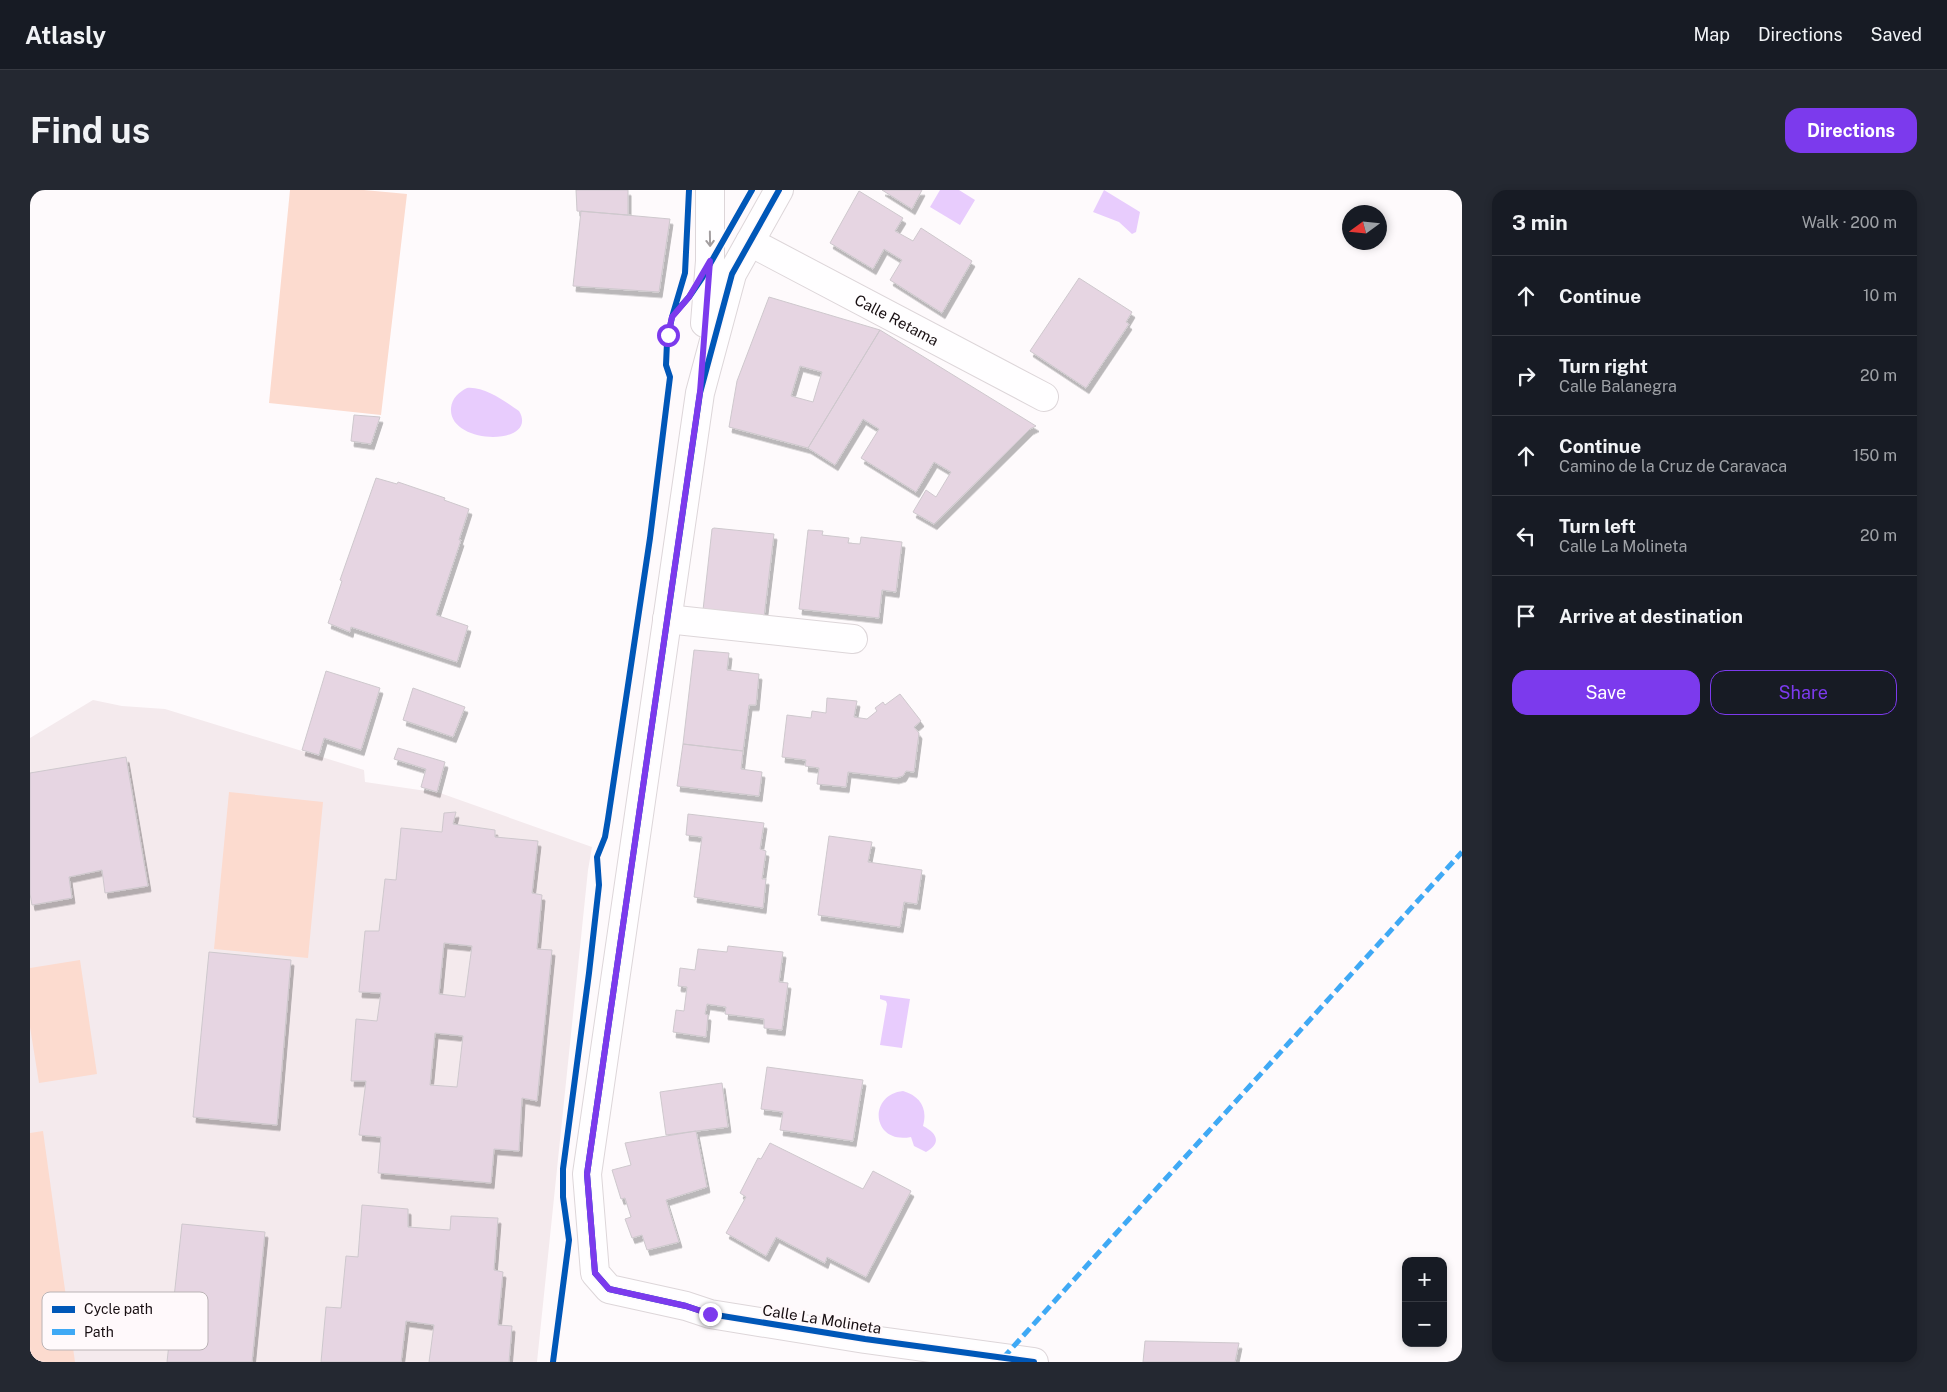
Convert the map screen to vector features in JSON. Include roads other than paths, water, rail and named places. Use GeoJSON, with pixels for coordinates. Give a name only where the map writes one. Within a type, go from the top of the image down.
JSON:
{"type":"FeatureCollection","features":[{"type":"Feature","properties":{"kind":"street"},"geometry":{"type":"LineString","coordinates":[[710,190],[710,261],[700,392],[667,619],[853,640]]}},
{"type":"Feature","properties":{"kind":"street"},"geometry":{"type":"LineString","coordinates":[[700,392],[732,274],[779,190]]}},
{"type":"Feature","properties":{"kind":"street","name":"Calle Retama"},"geometry":{"type":"LineString","coordinates":[[750,242],[1044,397]]}},
{"type":"Feature","properties":{"kind":"street","name":"Calle La Molineta"},"geometry":{"type":"LineString","coordinates":[[667,619],[587,1174],[595,1273],[609,1289],[686,1306],[710,1314],[865,1339],[1034,1362]]}}]}
